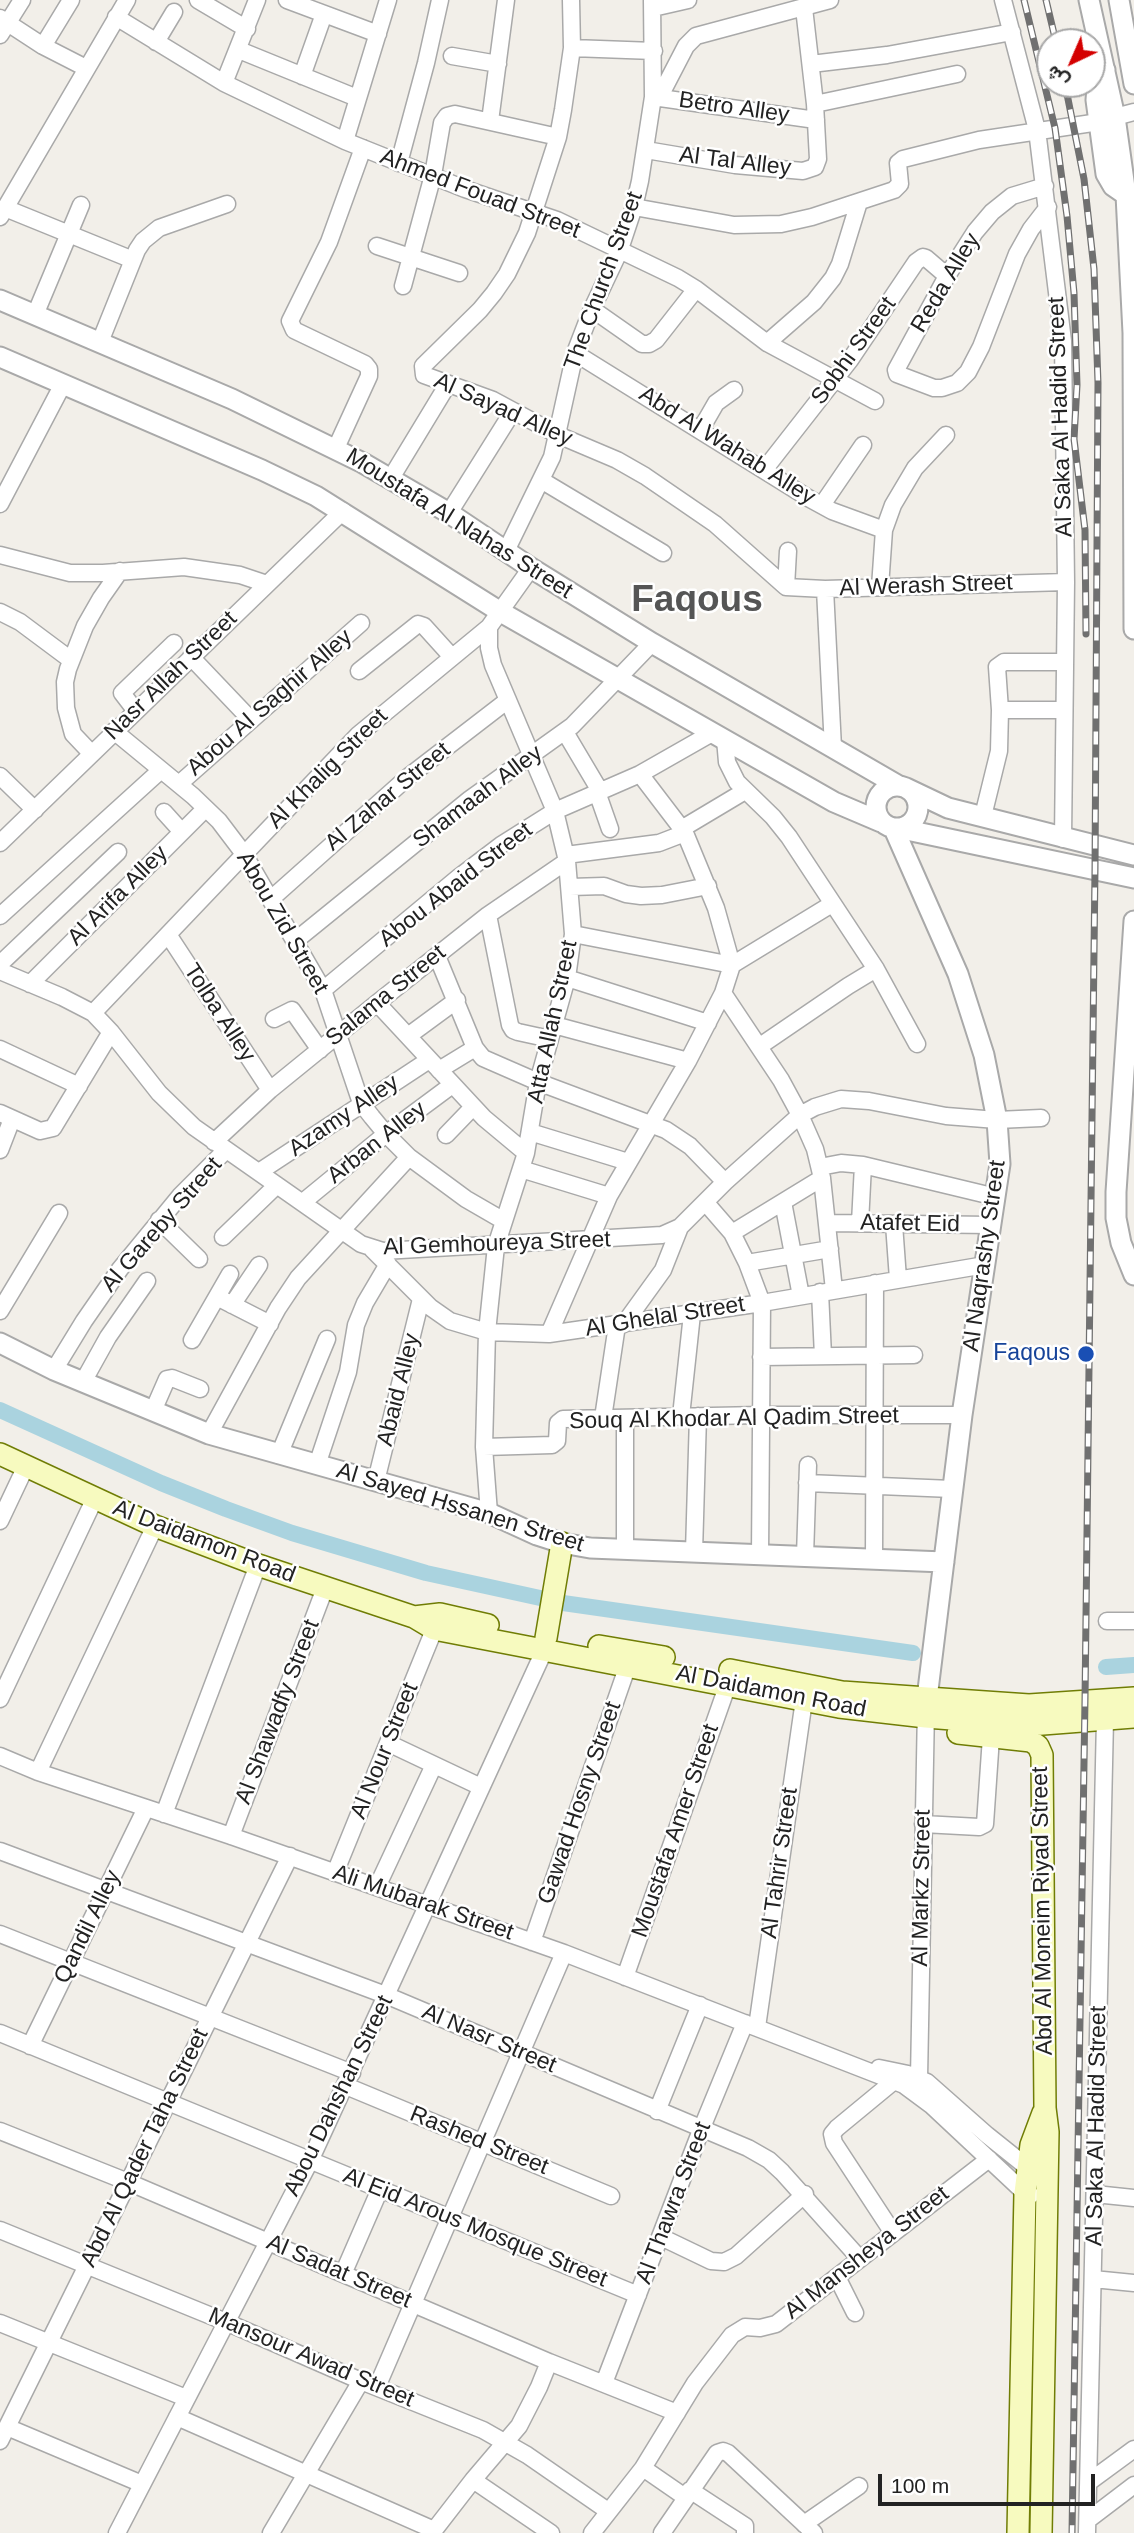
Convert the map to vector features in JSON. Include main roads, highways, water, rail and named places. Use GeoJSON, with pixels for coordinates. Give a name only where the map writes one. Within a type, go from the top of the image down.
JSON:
{"type":"FeatureCollection","features":[{"type":"Feature","properties":{"kind":"main road","name":"Al Daidamon Road"},"geometry":{"type":"LineString","coordinates":[[0,1454],[155,1526],[325,1588],[437,1622],[630,1650],[841,1700],[926,1715],[1041,1725],[1134,1717]]}},
{"type":"Feature","properties":{"kind":"main road"},"geometry":{"type":"LineString","coordinates":[[546,1638],[562,1543]]}},
{"type":"Feature","properties":{"kind":"main road","name":"Al Daidamon Road"},"geometry":{"type":"LineString","coordinates":[[546,1638],[628,1665],[804,1700],[841,1700]]}},
{"type":"Feature","properties":{"kind":"main road","name":"Al Daidamon Road"},"geometry":{"type":"LineString","coordinates":[[926,1715],[1077,1700],[1134,1698]]}},
{"type":"Feature","properties":{"kind":"main road","name":"Abd Al Moneim Riyad Street"},"geometry":{"type":"LineString","coordinates":[[926,1715],[991,1737],[1031,1741],[1038,1746],[1042,1755],[1045,2108],[1037,2126],[1032,2452],[1041,2533]]}},
{"type":"Feature","properties":{"kind":"main road","name":"Abd Al Moneim Riyad Street"},"geometry":{"type":"LineString","coordinates":[[1018,2533],[1032,2452]]}},
{"type":"Feature","properties":{"kind":"waterway"},"geometry":{"type":"LineString","coordinates":[[0,1410],[161,1483],[226,1509],[292,1533],[426,1573],[563,1603],[913,1653]]}},
{"type":"Feature","properties":{"kind":"waterway"},"geometry":{"type":"LineString","coordinates":[[1106,1667],[1134,1665]]}},
{"type":"Feature","properties":{"kind":"railway"},"geometry":{"type":"LineString","coordinates":[[1024,0],[1055,128],[1067,216],[1074,293],[1077,385],[1074,439],[1085,530],[1086,634]]}},
{"type":"Feature","properties":{"kind":"railway"},"geometry":{"type":"LineString","coordinates":[[1046,0],[1053,28]]}},
{"type":"Feature","properties":{"kind":"railway"},"geometry":{"type":"LineString","coordinates":[[1068,98],[1084,179],[1094,269],[1098,383],[1085,1699],[1072,2533]]}},
{"type":"Feature","properties":{"kind":"place","name":"Faqous"},"geometry":{"type":"Point","coordinates":[1086,1354]}},
{"type":"Feature","properties":{"kind":"district","name":"Faqous"},"geometry":{"type":"Point","coordinates":[697,601]}}]}
